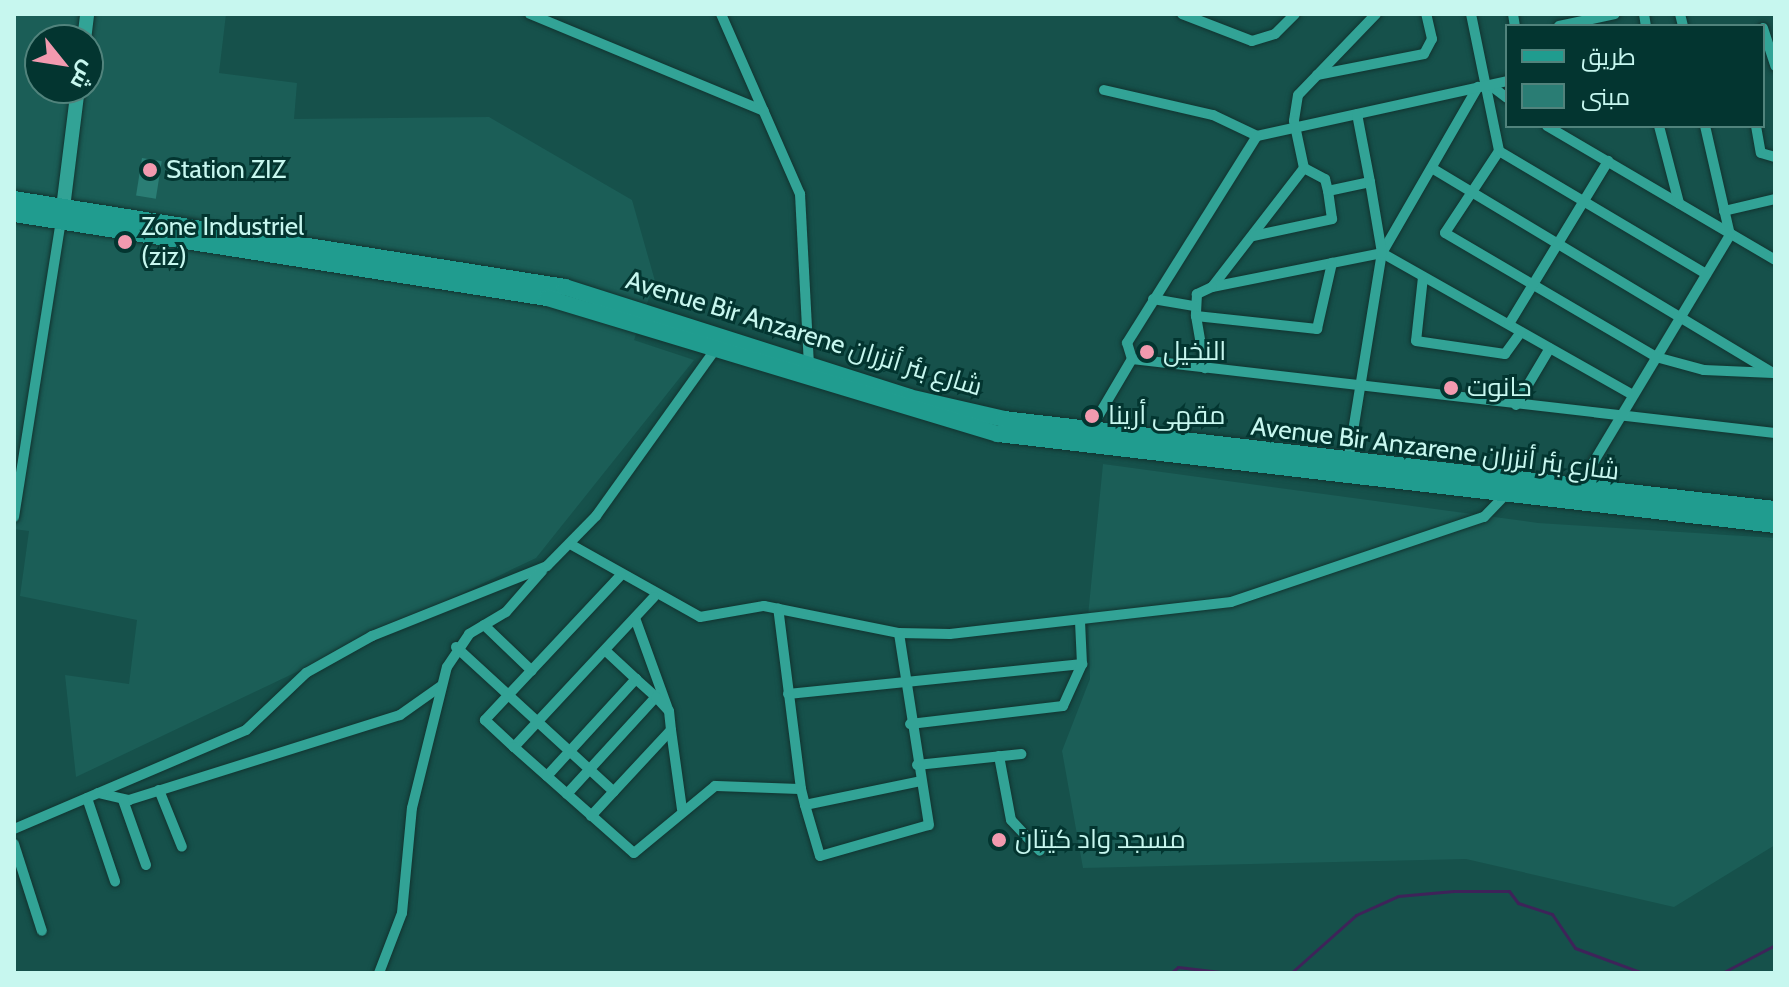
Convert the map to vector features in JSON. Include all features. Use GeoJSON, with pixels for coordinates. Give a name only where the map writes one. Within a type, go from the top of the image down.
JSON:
{"type":"FeatureCollection","features":[{"type":"Feature","properties":{"kind":"main road","name":"Avenue Bir Anzarene شارع بئر أنزران"},"geometry":{"type":"LineString","coordinates":[[14,199],[62,214],[547,298],[983,431],[1503,497],[1775,525]]}},
{"type":"Feature","properties":{"kind":"main road","name":"Avenue Bir Anzarene شارع بئر أنزران"},"geometry":{"type":"LineString","coordinates":[[14,214],[62,214],[545,282],[951,408],[1090,430],[1348,462],[1577,490],[1775,509]]}},
{"type":"Feature","properties":{"kind":"street"},"geometry":{"type":"LineString","coordinates":[[530,14],[764,111]]}},
{"type":"Feature","properties":{"kind":"street"},"geometry":{"type":"LineString","coordinates":[[721,14],[800,194],[809,365]]}},
{"type":"Feature","properties":{"kind":"street"},"geometry":{"type":"LineString","coordinates":[[1182,14],[1252,41],[1275,34],[1295,14]]}},
{"type":"Feature","properties":{"kind":"street"},"geometry":{"type":"LineString","coordinates":[[1212,287],[1304,168],[1295,127],[1298,95],[1376,14]]}},
{"type":"Feature","properties":{"kind":"street"},"geometry":{"type":"LineString","coordinates":[[1317,75],[1424,54],[1432,39],[1426,14]]}},
{"type":"Feature","properties":{"kind":"street"},"geometry":{"type":"LineString","coordinates":[[1471,14],[1499,151],[1475,194],[1445,233],[1656,357],[1704,370],[1774,374]]}},
{"type":"Feature","properties":{"kind":"street"},"geometry":{"type":"LineString","coordinates":[[1577,18],[1615,14]]}},
{"type":"Feature","properties":{"kind":"street"},"geometry":{"type":"LineString","coordinates":[[1765,41],[1770,67]]}},
{"type":"Feature","properties":{"kind":"street"},"geometry":{"type":"LineString","coordinates":[[1104,90],[1213,115],[1257,136],[1505,81]]}},
{"type":"Feature","properties":{"kind":"street"},"geometry":{"type":"LineString","coordinates":[[1484,86],[1505,97]]}},
{"type":"Feature","properties":{"kind":"street"},"geometry":{"type":"LineString","coordinates":[[1382,253],[1484,86]]}},
{"type":"Feature","properties":{"kind":"street"},"geometry":{"type":"LineString","coordinates":[[14,517],[62,214],[76,104]]}},
{"type":"Feature","properties":{"kind":"street"},"geometry":{"type":"LineString","coordinates":[[1348,462],[1358,385],[1382,253],[1357,114]]}},
{"type":"Feature","properties":{"kind":"street"},"geometry":{"type":"LineString","coordinates":[[1550,128],[1775,260]]}},
{"type":"Feature","properties":{"kind":"street"},"geometry":{"type":"LineString","coordinates":[[1660,128],[1679,203]]}},
{"type":"Feature","properties":{"kind":"street"},"geometry":{"type":"LineString","coordinates":[[1577,490],[1730,235],[1705,128]]}},
{"type":"Feature","properties":{"kind":"street"},"geometry":{"type":"LineString","coordinates":[[1756,128],[1761,153],[1775,157]]}},
{"type":"Feature","properties":{"kind":"street"},"geometry":{"type":"LineString","coordinates":[[1090,430],[1132,359],[1127,343],[1257,136]]}},
{"type":"Feature","properties":{"kind":"street"},"geometry":{"type":"LineString","coordinates":[[1499,151],[1706,274]]}},
{"type":"Feature","properties":{"kind":"street"},"geometry":{"type":"LineString","coordinates":[[1509,324],[1608,161]]}},
{"type":"Feature","properties":{"kind":"street"},"geometry":{"type":"LineString","coordinates":[[1253,236],[1332,219],[1325,179],[1304,168]]}},
{"type":"Feature","properties":{"kind":"street"},"geometry":{"type":"LineString","coordinates":[[1435,170],[1774,374]]}},
{"type":"Feature","properties":{"kind":"street"},"geometry":{"type":"LineString","coordinates":[[1328,191],[1370,182]]}},
{"type":"Feature","properties":{"kind":"street"},"geometry":{"type":"LineString","coordinates":[[1724,211],[1775,199]]}},
{"type":"Feature","properties":{"kind":"street"},"geometry":{"type":"LineString","coordinates":[[1205,368],[1195,311],[1197,294],[1212,287],[1382,253],[1633,395]]}},
{"type":"Feature","properties":{"kind":"street"},"geometry":{"type":"LineString","coordinates":[[1153,299],[1195,311],[1317,329],[1332,263]]}},
{"type":"Feature","properties":{"kind":"street"},"geometry":{"type":"LineString","coordinates":[[1423,277],[1416,341],[1505,354],[1521,332]]}},
{"type":"Feature","properties":{"kind":"street"},"geometry":{"type":"LineString","coordinates":[[1516,405],[1550,348]]}},
{"type":"Feature","properties":{"kind":"street"},"geometry":{"type":"LineString","coordinates":[[379,973],[402,913],[412,808],[443,685],[456,647],[520,600],[547,566],[570,544],[715,350]]}},
{"type":"Feature","properties":{"kind":"street"},"geometry":{"type":"LineString","coordinates":[[1132,359],[1775,433]]}},
{"type":"Feature","properties":{"kind":"street"},"geometry":{"type":"LineString","coordinates":[[570,544],[654,597],[700,617],[778,608],[899,633],[1080,622],[1231,602],[1484,517],[1503,497]]}},
{"type":"Feature","properties":{"kind":"street"},"geometry":{"type":"LineString","coordinates":[[14,829],[246,730],[306,673],[372,636],[547,566]]}},
{"type":"Feature","properties":{"kind":"street"},"geometry":{"type":"LineString","coordinates":[[621,575],[485,720],[634,853],[682,809],[715,786],[801,789]]}},
{"type":"Feature","properties":{"kind":"street"},"geometry":{"type":"LineString","coordinates":[[514,747],[654,597]]}},
{"type":"Feature","properties":{"kind":"street"},"geometry":{"type":"LineString","coordinates":[[778,608],[801,789],[816,850],[826,855],[924,829],[930,818],[910,724],[899,633]]}},
{"type":"Feature","properties":{"kind":"street"},"geometry":{"type":"LineString","coordinates":[[635,618],[669,711],[682,809]]}},
{"type":"Feature","properties":{"kind":"street"},"geometry":{"type":"LineString","coordinates":[[910,724],[1063,706],[1082,664],[1080,622]]}},
{"type":"Feature","properties":{"kind":"street"},"geometry":{"type":"LineString","coordinates":[[484,625],[532,671]]}},
{"type":"Feature","properties":{"kind":"street"},"geometry":{"type":"LineString","coordinates":[[456,647],[614,792]]}},
{"type":"Feature","properties":{"kind":"street"},"geometry":{"type":"LineString","coordinates":[[606,651],[669,711]]}},
{"type":"Feature","properties":{"kind":"street"},"geometry":{"type":"LineString","coordinates":[[788,694],[1082,664]]}},
{"type":"Feature","properties":{"kind":"street"},"geometry":{"type":"LineString","coordinates":[[547,776],[636,679]]}},
{"type":"Feature","properties":{"kind":"street"},"geometry":{"type":"LineString","coordinates":[[98,793],[123,800],[400,715],[443,685]]}},
{"type":"Feature","properties":{"kind":"street"},"geometry":{"type":"LineString","coordinates":[[567,794],[656,697]]}},
{"type":"Feature","properties":{"kind":"street"},"geometry":{"type":"LineString","coordinates":[[591,816],[671,730]]}},
{"type":"Feature","properties":{"kind":"street"},"geometry":{"type":"LineString","coordinates":[[917,765],[1021,754]]}},
{"type":"Feature","properties":{"kind":"street"},"geometry":{"type":"LineString","coordinates":[[999,756],[1011,820],[1040,851]]}},
{"type":"Feature","properties":{"kind":"street"},"geometry":{"type":"LineString","coordinates":[[805,805],[921,781]]}},
{"type":"Feature","properties":{"kind":"street"},"geometry":{"type":"LineString","coordinates":[[159,790],[182,847]]}},
{"type":"Feature","properties":{"kind":"street"},"geometry":{"type":"LineString","coordinates":[[87,798],[115,881]]}},
{"type":"Feature","properties":{"kind":"street"},"geometry":{"type":"LineString","coordinates":[[123,800],[146,865]]}},
{"type":"Feature","properties":{"kind":"street"},"geometry":{"type":"LineString","coordinates":[[14,844],[42,931]]}},
{"type":"Feature","properties":{"kind":"shaded area"},"geometry":{"type":"Polygon","coordinates":[[[14,14],[226,14],[219,73],[297,83],[294,119],[489,117],[632,200],[655,281],[634,340],[694,360],[536,558],[76,777],[65,675],[129,684],[137,620],[20,596],[29,531],[14,529],[14,14]]]}},
{"type":"Feature","properties":{"kind":"shaded area"},"geometry":{"type":"Polygon","coordinates":[[[1103,464],[1538,523],[1775,538],[1775,845],[1674,907],[1466,859],[1083,868],[1062,751],[1090,679],[1088,616],[1103,464]]]}},
{"type":"Feature","properties":{"kind":"building","name":"Station ZIZ"},"geometry":{"type":"Polygon","coordinates":[[[142,158],[162,161],[156,199],[136,196],[142,158]]]}},
{"type":"Feature","properties":{"kind":"waterway"},"geometry":{"type":"LineString","coordinates":[[1291,973],[1356,915],[1398,896],[1454,891],[1509,891],[1518,903],[1552,914],[1575,948],[1643,973]]}},
{"type":"Feature","properties":{"kind":"waterway"},"geometry":{"type":"LineString","coordinates":[[1722,973],[1775,945]]}},
{"type":"Feature","properties":{"kind":"waterway"},"geometry":{"type":"LineString","coordinates":[[1171,973],[1178,967],[1229,973]]}},
{"type":"Feature","properties":{"kind":"place","name":"Station ZIZ"},"geometry":{"type":"Point","coordinates":[150,170]}},
{"type":"Feature","properties":{"kind":"place","name":"Zone Industriel (ziz)"},"geometry":{"type":"Point","coordinates":[125,242]}},
{"type":"Feature","properties":{"kind":"place","name":"النخيل"},"geometry":{"type":"Point","coordinates":[1147,352]}},
{"type":"Feature","properties":{"kind":"place","name":"حانوت"},"geometry":{"type":"Point","coordinates":[1451,388]}},
{"type":"Feature","properties":{"kind":"place","name":"مقهى أرينا"},"geometry":{"type":"Point","coordinates":[1092,416]}},
{"type":"Feature","properties":{"kind":"place","name":"مسجد واد كيتان"},"geometry":{"type":"Point","coordinates":[999,840]}}]}
